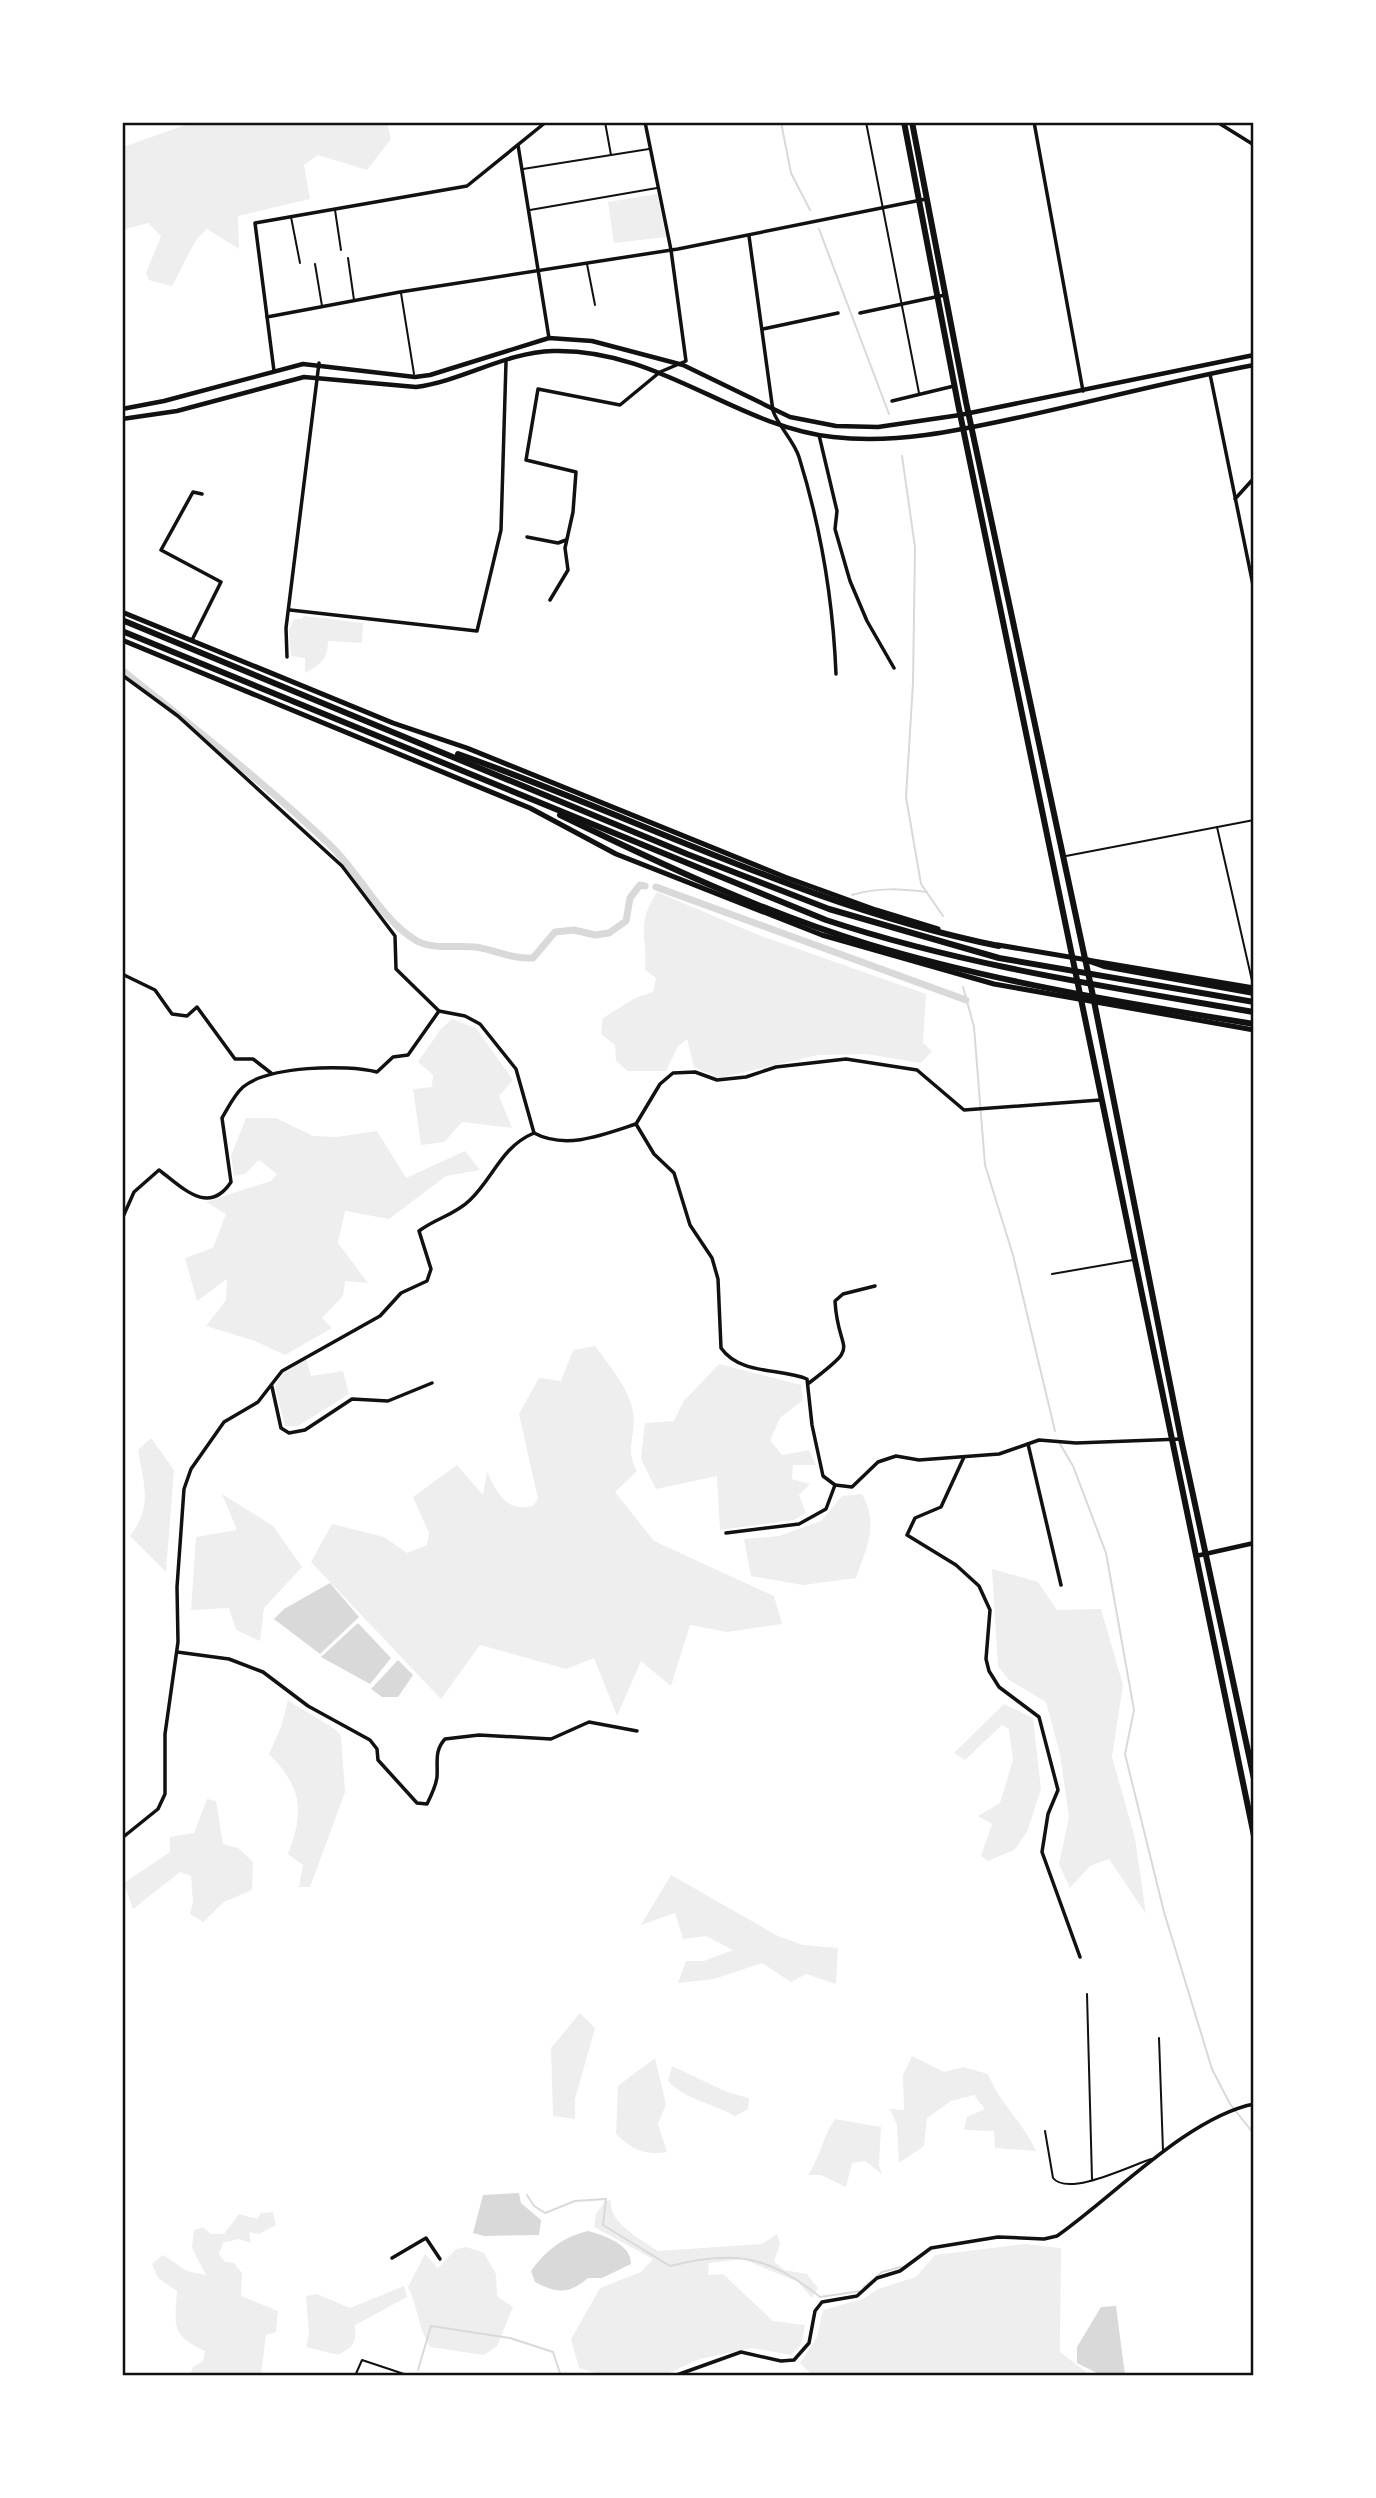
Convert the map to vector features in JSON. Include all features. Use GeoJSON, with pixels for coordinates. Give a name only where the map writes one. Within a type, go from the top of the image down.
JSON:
{"type":"FeatureCollection","features":[{"type":"Feature","properties":{"kind":"main road"},"geometry":{"type":"LineString","coordinates":[[904,122],[923,200]]}},
{"type":"Feature","properties":{"kind":"main road"},"geometry":{"type":"LineString","coordinates":[[912,122],[941,296],[968,414],[967,427],[1072,958],[1254,1836]]}},
{"type":"Feature","properties":{"kind":"main road"},"geometry":{"type":"LineString","coordinates":[[941,296],[960,415],[967,427],[1093,996],[1181,1439],[1254,1779]]}},
{"type":"Feature","properties":{"kind":"main road"},"geometry":{"type":"LineString","coordinates":[[122,612],[785,877],[876,910],[999,946]]}},
{"type":"Feature","properties":{"kind":"main road"},"geometry":{"type":"LineString","coordinates":[[122,620],[687,854],[861,920],[999,958],[1254,1002]]}},
{"type":"Feature","properties":{"kind":"main road"},"geometry":{"type":"LineString","coordinates":[[122,631],[826,920],[997,967],[1254,1012]]}},
{"type":"Feature","properties":{"kind":"main road"},"geometry":{"type":"LineString","coordinates":[[122,640],[530,808],[617,854],[822,935],[994,984],[1081,997],[1093,996],[1254,1024]]}},
{"type":"Feature","properties":{"kind":"main road"},"geometry":{"type":"LineString","coordinates":[[390,730],[540,785],[783,883],[875,915],[940,934],[999,946],[1084,959],[1104,966],[1254,989]]}},
{"type":"Feature","properties":{"kind":"main road"},"geometry":{"type":"LineString","coordinates":[[534,799],[680,872],[824,929],[980,973],[1081,997],[1094,1004],[1254,1030]]}},
{"type":"Feature","properties":{"kind":"street"},"geometry":{"type":"LineString","coordinates":[[274,371],[255,223],[467,186],[546,122]]}},
{"type":"Feature","properties":{"kind":"street"},"geometry":{"type":"LineString","coordinates":[[550,600],[568,570],[566,540],[573,512],[576,472],[526,460],[538,389],[620,405],[660,372],[683,365],[686,361],[671,250],[645,122]]}},
{"type":"Feature","properties":{"kind":"street"},"geometry":{"type":"LineString","coordinates":[[1034,122],[1083,391]]}},
{"type":"Feature","properties":{"kind":"street"},"geometry":{"type":"LineString","coordinates":[[1217,122],[1254,145]]}},
{"type":"Feature","properties":{"kind":"street"},"geometry":{"type":"LineString","coordinates":[[518,145],[549,338]]}},
{"type":"Feature","properties":{"kind":"street"},"geometry":{"type":"LineString","coordinates":[[267,317],[400,292],[671,250],[923,200]]}},
{"type":"Feature","properties":{"kind":"street"},"geometry":{"type":"LineString","coordinates":[[749,236],[773,411],[778,426],[798,455],[817,524],[834,613],[836,674]]}},
{"type":"Feature","properties":{"kind":"street"},"geometry":{"type":"LineString","coordinates":[[860,313],[941,296]]}},
{"type":"Feature","properties":{"kind":"street"},"geometry":{"type":"LineString","coordinates":[[763,329],[838,313]]}},
{"type":"Feature","properties":{"kind":"street"},"geometry":{"type":"LineString","coordinates":[[122,409],[164,401],[274,371],[319,363],[415,377],[549,338],[592,341],[683,365],[773,411],[836,426],[914,424],[1254,355]]}},
{"type":"Feature","properties":{"kind":"street"},"geometry":{"type":"LineString","coordinates":[[122,419],[177,411],[304,377],[416,387],[552,351],[591,353],[660,372],[778,426],[818,435],[905,439],[1254,365]]}},
{"type":"Feature","properties":{"kind":"street"},"geometry":{"type":"LineString","coordinates":[[290,610],[477,631],[501,530],[506,362]]}},
{"type":"Feature","properties":{"kind":"street"},"geometry":{"type":"LineString","coordinates":[[287,656],[319,363]]}},
{"type":"Feature","properties":{"kind":"street"},"geometry":{"type":"LineString","coordinates":[[1210,374],[1254,590]]}},
{"type":"Feature","properties":{"kind":"street"},"geometry":{"type":"LineString","coordinates":[[892,401],[954,386]]}},
{"type":"Feature","properties":{"kind":"street"},"geometry":{"type":"LineString","coordinates":[[818,435],[837,511],[835,529],[850,581],[867,621],[894,668]]}},
{"type":"Feature","properties":{"kind":"street"},"geometry":{"type":"LineString","coordinates":[[1235,499],[1254,478]]}},
{"type":"Feature","properties":{"kind":"street"},"geometry":{"type":"LineString","coordinates":[[192,640],[221,582],[161,550],[193,492],[202,494]]}},
{"type":"Feature","properties":{"kind":"street"},"geometry":{"type":"LineString","coordinates":[[527,537],[558,543],[566,540]]}},
{"type":"Feature","properties":{"kind":"street"},"geometry":{"type":"LineString","coordinates":[[122,675],[178,716],[342,866],[395,936],[396,969],[439,1011],[465,1016],[480,1024],[516,1069],[534,1133],[551,1142],[566,1142],[636,1124],[660,1084],[673,1073],[695,1072],[717,1080],[746,1077],[776,1067],[846,1059],[917,1070],[964,1110],[1101,1100]]}},
{"type":"Feature","properties":{"kind":"street"},"geometry":{"type":"LineString","coordinates":[[122,974],[155,990],[172,1014],[187,1016],[197,1007],[235,1059],[253,1059],[271,1073]]}},
{"type":"Feature","properties":{"kind":"street"},"geometry":{"type":"LineString","coordinates":[[122,1219],[134,1192],[159,1170],[186,1193],[206,1198],[225,1190],[231,1182],[222,1118],[245,1085],[271,1073],[353,1068],[377,1072],[393,1057],[408,1055],[439,1011]]}},
{"type":"Feature","properties":{"kind":"street"},"geometry":{"type":"LineString","coordinates":[[636,1124],[654,1154],[674,1173],[690,1225],[712,1258],[718,1279],[721,1348],[743,1363],[760,1370],[793,1373],[807,1379],[812,1425],[823,1476],[835,1485],[852,1487],[878,1462],[896,1455],[919,1460],[999,1454],[1028,1444],[1051,1441],[1076,1443],[1181,1439]]}},
{"type":"Feature","properties":{"kind":"street"},"geometry":{"type":"LineString","coordinates":[[122,1838],[158,1809],[165,1794],[165,1734],[177,1652],[177,1587],[185,1483],[191,1469],[224,1422],[258,1402],[282,1371],[380,1316],[401,1293],[428,1282],[431,1269],[419,1231],[430,1222],[457,1212],[473,1197],[513,1144],[534,1133]]}},
{"type":"Feature","properties":{"kind":"street"},"geometry":{"type":"LineString","coordinates":[[808,1383],[842,1358],[845,1344],[835,1301],[843,1294],[875,1286]]}},
{"type":"Feature","properties":{"kind":"street"},"geometry":{"type":"LineString","coordinates":[[272,1387],[281,1428],[289,1433],[305,1430],[352,1399],[388,1401],[432,1383]]}},
{"type":"Feature","properties":{"kind":"street"},"geometry":{"type":"LineString","coordinates":[[1028,1444],[1061,1585]]}},
{"type":"Feature","properties":{"kind":"street"},"geometry":{"type":"LineString","coordinates":[[964,1457],[941,1507],[915,1518],[907,1535],[956,1564],[979,1586],[990,1610],[986,1659],[989,1671],[999,1688],[1039,1717],[1058,1790],[1048,1814],[1042,1852],[1080,1957]]}},
{"type":"Feature","properties":{"kind":"street"},"geometry":{"type":"LineString","coordinates":[[726,1533],[799,1524],[826,1509],[835,1485]]}},
{"type":"Feature","properties":{"kind":"street"},"geometry":{"type":"LineString","coordinates":[[1195,1556],[1254,1543]]}},
{"type":"Feature","properties":{"kind":"street"},"geometry":{"type":"LineString","coordinates":[[177,1652],[229,1659],[263,1672],[309,1706],[370,1740],[377,1749],[378,1760],[417,1803],[426,1804],[432,1794],[437,1780],[437,1756],[445,1739],[478,1735],[551,1739],[589,1722],[637,1731]]}},
{"type":"Feature","properties":{"kind":"street"},"geometry":{"type":"LineString","coordinates":[[674,2375],[741,2353],[781,2361],[794,2360],[809,2343],[815,2311],[822,2302],[857,2295],[877,2278],[900,2271],[932,2248],[998,2237],[1044,2239],[1057,2236],[1196,2128],[1239,2107],[1254,2105]]}},
{"type":"Feature","properties":{"kind":"street"},"geometry":{"type":"LineString","coordinates":[[392,2259],[426,2238],[440,2259]]}},
{"type":"Feature","properties":{"kind":"lane"},"geometry":{"type":"LineString","coordinates":[[604,122],[611,155]]}},
{"type":"Feature","properties":{"kind":"lane"},"geometry":{"type":"LineString","coordinates":[[866,122],[919,394]]}},
{"type":"Feature","properties":{"kind":"lane"},"geometry":{"type":"LineString","coordinates":[[522,169],[650,149]]}},
{"type":"Feature","properties":{"kind":"lane"},"geometry":{"type":"LineString","coordinates":[[528,210],[657,188]]}},
{"type":"Feature","properties":{"kind":"lane"},"geometry":{"type":"LineString","coordinates":[[335,209],[341,250]]}},
{"type":"Feature","properties":{"kind":"lane"},"geometry":{"type":"LineString","coordinates":[[291,217],[300,263]]}},
{"type":"Feature","properties":{"kind":"lane"},"geometry":{"type":"LineString","coordinates":[[348,258],[354,301]]}},
{"type":"Feature","properties":{"kind":"lane"},"geometry":{"type":"LineString","coordinates":[[587,263],[594,305]]}},
{"type":"Feature","properties":{"kind":"lane"},"geometry":{"type":"LineString","coordinates":[[315,264],[323,307]]}},
{"type":"Feature","properties":{"kind":"lane"},"geometry":{"type":"LineString","coordinates":[[400,292],[416,387]]}},
{"type":"Feature","properties":{"kind":"lane"},"geometry":{"type":"LineString","coordinates":[[1062,857],[1254,820]]}},
{"type":"Feature","properties":{"kind":"lane"},"geometry":{"type":"LineString","coordinates":[[1217,827],[1254,989]]}},
{"type":"Feature","properties":{"kind":"lane"},"geometry":{"type":"LineString","coordinates":[[1052,1274],[1133,1260]]}},
{"type":"Feature","properties":{"kind":"lane"},"geometry":{"type":"LineString","coordinates":[[1087,1994],[1092,2180]]}},
{"type":"Feature","properties":{"kind":"lane"},"geometry":{"type":"LineString","coordinates":[[1045,2131],[1055,2182],[1069,2186],[1163,2154],[1158,2038]]}},
{"type":"Feature","properties":{"kind":"lane"},"geometry":{"type":"LineString","coordinates":[[355,2375],[362,2360],[410,2375]]}},
{"type":"Feature","properties":{"kind":"shaded area"},"geometry":{"type":"Polygon","coordinates":[[[191,123],[387,123],[391,139],[367,170],[318,155],[304,165],[310,199],[238,216],[239,249],[207,229],[196,240],[172,286],[149,280],[146,273],[161,236],[148,223],[123,230],[123,147],[191,123]]]}},
{"type":"Feature","properties":{"kind":"shaded area"},"geometry":{"type":"Polygon","coordinates":[[[657,194],[666,237],[614,243],[608,202],[657,194]]]}},
{"type":"Feature","properties":{"kind":"shaded area"},"geometry":{"type":"Polygon","coordinates":[[[304,616],[363,623],[362,643],[328,641],[327,652],[322,661],[305,673],[305,658],[291,656],[289,630],[294,619],[302,619],[304,616]]]}},
{"type":"Feature","properties":{"kind":"shaded area"},"geometry":{"type":"Polygon","coordinates":[[[657,892],[761,936],[926,994],[923,1043],[932,1051],[921,1063],[866,1054],[818,1055],[719,1078],[694,1067],[687,1039],[678,1046],[666,1071],[628,1071],[616,1061],[615,1045],[601,1034],[603,1018],[635,998],[653,992],[656,978],[645,970],[644,923],[657,892]]]}},
{"type":"Feature","properties":{"kind":"shaded area"},"geometry":{"type":"Polygon","coordinates":[[[452,1019],[476,1028],[513,1080],[499,1096],[512,1128],[462,1122],[444,1142],[421,1145],[413,1089],[432,1087],[433,1075],[418,1062],[440,1030],[452,1019]]]}},
{"type":"Feature","properties":{"kind":"shaded area"},"geometry":{"type":"Polygon","coordinates":[[[246,1118],[276,1118],[313,1136],[337,1137],[377,1131],[406,1178],[465,1151],[480,1170],[446,1176],[389,1219],[345,1211],[338,1243],[368,1283],[345,1281],[343,1296],[322,1318],[332,1328],[285,1355],[255,1341],[206,1326],[226,1300],[227,1279],[197,1301],[185,1258],[213,1248],[226,1214],[206,1202],[271,1181],[277,1174],[259,1160],[245,1174],[234,1176],[231,1156],[246,1118]]]}},
{"type":"Feature","properties":{"kind":"shaded area"},"geometry":{"type":"Polygon","coordinates":[[[595,1346],[623,1385],[633,1412],[631,1455],[637,1471],[615,1492],[654,1541],[774,1596],[782,1624],[727,1632],[690,1625],[671,1686],[641,1661],[617,1716],[594,1658],[566,1669],[480,1645],[441,1699],[311,1562],[332,1524],[384,1537],[407,1553],[427,1545],[429,1533],[413,1497],[457,1465],[483,1495],[487,1472],[509,1504],[533,1506],[538,1499],[519,1414],[539,1378],[561,1381],[573,1350],[595,1346]]]}},
{"type":"Feature","properties":{"kind":"shaded area"},"geometry":{"type":"Polygon","coordinates":[[[306,1358],[311,1376],[343,1371],[349,1394],[298,1426],[285,1426],[275,1387],[283,1373],[306,1358]]]}},
{"type":"Feature","properties":{"kind":"shaded area"},"geometry":{"type":"Polygon","coordinates":[[[719,1364],[801,1385],[803,1400],[780,1418],[770,1440],[782,1455],[809,1450],[816,1465],[793,1465],[792,1479],[810,1484],[799,1495],[806,1513],[794,1520],[720,1530],[717,1476],[656,1489],[641,1459],[645,1423],[674,1421],[683,1402],[719,1364]]]}},
{"type":"Feature","properties":{"kind":"shaded area"},"geometry":{"type":"Polygon","coordinates":[[[151,1438],[174,1470],[166,1572],[130,1536],[142,1515],[145,1495],[138,1450],[151,1438]]]}},
{"type":"Feature","properties":{"kind":"shaded area"},"geometry":{"type":"Polygon","coordinates":[[[222,1494],[273,1526],[302,1567],[264,1608],[260,1641],[236,1630],[229,1608],[191,1610],[196,1537],[237,1530],[222,1494]]]}},
{"type":"Feature","properties":{"kind":"shaded area"},"geometry":{"type":"Polygon","coordinates":[[[862,1494],[870,1516],[870,1536],[856,1578],[803,1585],[751,1576],[744,1539],[779,1536],[821,1521],[842,1496],[862,1494]]]}},
{"type":"Feature","properties":{"kind":"shaded area"},"geometry":{"type":"Polygon","coordinates":[[[992,1569],[1038,1582],[1057,1610],[1101,1609],[1123,1685],[1112,1757],[1135,1838],[1146,1914],[1109,1859],[1090,1866],[1070,1888],[1059,1864],[1069,1817],[1060,1754],[1046,1702],[1009,1680],[998,1666],[992,1569]]]}},
{"type":"Feature","properties":{"kind":"shaded area"},"geometry":{"type":"Polygon","coordinates":[[[330,1583],[359,1617],[320,1654],[274,1619],[284,1609],[330,1583]]]}},
{"type":"Feature","properties":{"kind":"shaded area"},"geometry":{"type":"Polygon","coordinates":[[[358,1623],[391,1658],[370,1684],[321,1657],[358,1623]]]}},
{"type":"Feature","properties":{"kind":"shaded area"},"geometry":{"type":"Polygon","coordinates":[[[398,1660],[413,1675],[398,1697],[382,1697],[371,1689],[398,1660]]]}},
{"type":"Feature","properties":{"kind":"shaded area"},"geometry":{"type":"Polygon","coordinates":[[[288,1700],[333,1728],[341,1736],[345,1792],[310,1887],[299,1887],[303,1865],[288,1854],[297,1825],[294,1790],[289,1778],[269,1754],[281,1727],[288,1700]]]}},
{"type":"Feature","properties":{"kind":"shaded area"},"geometry":{"type":"Polygon","coordinates":[[[1004,1704],[1033,1718],[1041,1789],[1027,1832],[1014,1850],[988,1861],[981,1856],[992,1824],[978,1816],[1000,1803],[1013,1760],[1009,1729],[1002,1725],[965,1760],[954,1753],[1004,1704]]]}},
{"type":"Feature","properties":{"kind":"shaded area"},"geometry":{"type":"Polygon","coordinates":[[[207,1799],[216,1801],[223,1844],[238,1848],[253,1862],[252,1890],[224,1902],[203,1922],[190,1914],[193,1902],[191,1876],[180,1872],[133,1909],[124,1883],[170,1852],[170,1837],[194,1833],[207,1799]]]}},
{"type":"Feature","properties":{"kind":"shaded area"},"geometry":{"type":"Polygon","coordinates":[[[671,1875],[778,1936],[803,1945],[838,1948],[836,1984],[806,1974],[791,1982],[762,1963],[714,1979],[678,1983],[686,1961],[704,1961],[733,1950],[706,1936],[683,1939],[675,1913],[641,1925],[671,1875]]]}},
{"type":"Feature","properties":{"kind":"shaded area"},"geometry":{"type":"Polygon","coordinates":[[[580,2013],[595,2028],[575,2099],[575,2119],[553,2116],[551,2048],[580,2013]]]}},
{"type":"Feature","properties":{"kind":"shaded area"},"geometry":{"type":"Polygon","coordinates":[[[912,2056],[944,2072],[963,2067],[988,2074],[1036,2151],[995,2148],[994,2131],[964,2130],[967,2117],[985,2109],[974,2095],[951,2101],[927,2118],[924,2146],[899,2163],[897,2125],[890,2109],[904,2110],[903,2075],[912,2056]]]}},
{"type":"Feature","properties":{"kind":"shaded area"},"geometry":{"type":"Polygon","coordinates":[[[655,2058],[666,2104],[658,2124],[667,2152],[659,2153],[639,2150],[616,2134],[618,2086],[655,2058]]]}},
{"type":"Feature","properties":{"kind":"shaded area"},"geometry":{"type":"Polygon","coordinates":[[[672,2066],[727,2092],[749,2098],[748,2109],[735,2116],[683,2093],[668,2081],[672,2066]]]}},
{"type":"Feature","properties":{"kind":"shaded area"},"geometry":{"type":"Polygon","coordinates":[[[835,2119],[881,2127],[879,2165],[882,2174],[865,2161],[852,2163],[846,2187],[821,2175],[808,2175],[835,2119]]]}},
{"type":"Feature","properties":{"kind":"shaded area"},"geometry":{"type":"Polygon","coordinates":[[[519,2193],[521,2203],[541,2220],[539,2235],[484,2236],[473,2233],[483,2195],[519,2193]]]}},
{"type":"Feature","properties":{"kind":"shaded area"},"geometry":{"type":"Polygon","coordinates":[[[611,2200],[611,2208],[620,2223],[658,2251],[762,2244],[777,2234],[780,2243],[774,2262],[785,2270],[807,2274],[818,2288],[812,2298],[798,2282],[743,2259],[709,2263],[708,2275],[723,2274],[773,2321],[805,2325],[801,2345],[791,2355],[752,2348],[700,2359],[664,2375],[603,2375],[579,2368],[571,2339],[600,2288],[641,2272],[653,2259],[594,2227],[596,2214],[605,2201],[611,2200]]]}},
{"type":"Feature","properties":{"kind":"shaded area"},"geometry":{"type":"Polygon","coordinates":[[[273,2212],[276,2225],[259,2234],[249,2232],[251,2243],[238,2239],[223,2243],[219,2254],[225,2262],[234,2263],[242,2273],[241,2296],[278,2311],[276,2332],[266,2335],[261,2375],[190,2375],[193,2367],[203,2361],[205,2351],[180,2334],[176,2321],[177,2291],[158,2278],[152,2264],[163,2255],[187,2271],[206,2275],[192,2248],[194,2230],[203,2227],[211,2234],[224,2234],[239,2214],[257,2219],[261,2213],[273,2212]]]}},
{"type":"Feature","properties":{"kind":"shaded area"},"geometry":{"type":"Polygon","coordinates":[[[588,2231],[622,2246],[630,2257],[631,2264],[602,2278],[588,2278],[569,2289],[550,2289],[535,2282],[531,2271],[543,2257],[556,2245],[588,2231]]]}},
{"type":"Feature","properties":{"kind":"shaded area"},"geometry":{"type":"Polygon","coordinates":[[[1024,2244],[1061,2248],[1060,2352],[1090,2375],[813,2376],[800,2363],[817,2337],[823,2310],[863,2299],[878,2289],[916,2277],[935,2255],[1024,2244]]]}},
{"type":"Feature","properties":{"kind":"shaded area"},"geometry":{"type":"Polygon","coordinates":[[[467,2247],[484,2253],[496,2274],[497,2296],[513,2307],[497,2346],[484,2355],[430,2347],[408,2287],[425,2254],[438,2268],[456,2249],[467,2247]]]}},
{"type":"Feature","properties":{"kind":"shaded area"},"geometry":{"type":"Polygon","coordinates":[[[404,2286],[407,2297],[355,2325],[354,2340],[343,2352],[338,2355],[306,2347],[309,2334],[306,2296],[317,2294],[350,2308],[404,2286]]]}},
{"type":"Feature","properties":{"kind":"shaded area"},"geometry":{"type":"Polygon","coordinates":[[[1116,2306],[1125,2375],[1101,2375],[1077,2363],[1077,2347],[1101,2307],[1116,2306]]]}},
{"type":"Feature","properties":{"kind":"waterway"},"geometry":{"type":"LineString","coordinates":[[781,122],[791,173],[810,210]]}},
{"type":"Feature","properties":{"kind":"waterway"},"geometry":{"type":"LineString","coordinates":[[819,229],[889,414]]}},
{"type":"Feature","properties":{"kind":"waterway"},"geometry":{"type":"LineString","coordinates":[[902,456],[915,547],[913,683],[906,797],[921,884],[943,916]]}},
{"type":"Feature","properties":{"kind":"waterway"},"geometry":{"type":"LineString","coordinates":[[122,670],[306,823],[342,858],[393,921],[404,932],[424,944],[475,947],[533,958],[555,932],[574,930],[595,935],[609,933],[626,921],[630,898],[640,885],[645,886]]}},
{"type":"Feature","properties":{"kind":"waterway"},"geometry":{"type":"LineString","coordinates":[[656,887],[966,1000]]}},
{"type":"Feature","properties":{"kind":"waterway"},"geometry":{"type":"LineString","coordinates":[[852,895],[890,889],[927,892]]}},
{"type":"Feature","properties":{"kind":"waterway"},"geometry":{"type":"LineString","coordinates":[[963,987],[974,1027],[985,1165],[1013,1255],[1055,1431]]}},
{"type":"Feature","properties":{"kind":"waterway"},"geometry":{"type":"LineString","coordinates":[[1060,1444],[1073,1466],[1106,1553],[1134,1710],[1125,1754],[1164,1912],[1212,2069],[1230,2104],[1254,2134]]}},
{"type":"Feature","properties":{"kind":"waterway"},"geometry":{"type":"LineString","coordinates":[[527,2195],[534,2206],[545,2213],[575,2201],[606,2199],[603,2225],[670,2266],[713,2258],[749,2260],[784,2272],[820,2297],[861,2291]]}},
{"type":"Feature","properties":{"kind":"waterway"},"geometry":{"type":"LineString","coordinates":[[864,2287],[882,2272],[901,2267]]}},
{"type":"Feature","properties":{"kind":"waterway"},"geometry":{"type":"LineString","coordinates":[[418,2370],[431,2326],[510,2338],[553,2352],[561,2376]]}}]}
